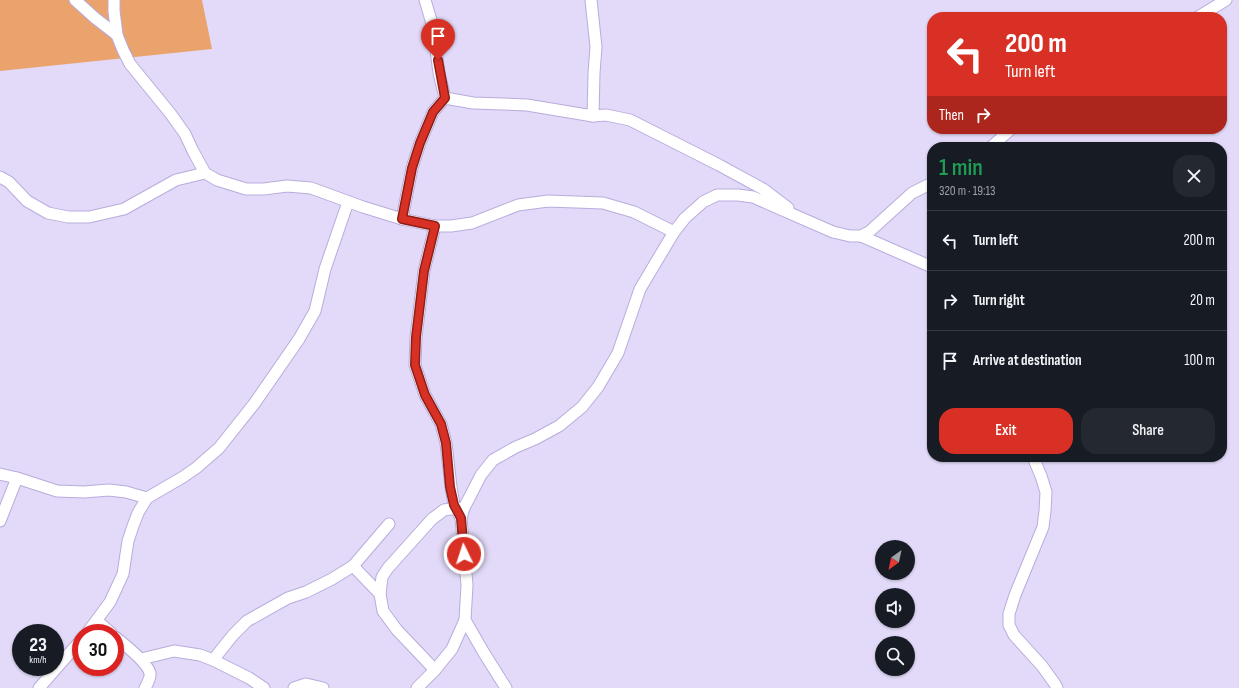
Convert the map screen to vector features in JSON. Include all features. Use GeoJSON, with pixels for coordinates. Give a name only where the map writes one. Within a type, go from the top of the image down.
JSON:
{"type":"FeatureCollection","features":[{"type":"Feature","properties":{"kind":"street"},"geometry":{"type":"LineString","coordinates":[[75,0],[117,35]]}},
{"type":"Feature","properties":{"kind":"street"},"geometry":{"type":"LineString","coordinates":[[114,0],[117,35],[130,64],[185,134],[205,173],[217,180],[246,189],[264,189],[287,186],[310,188],[402,219],[435,226],[451,226],[472,223],[518,205],[548,201],[603,203],[634,212],[674,232]]}},
{"type":"Feature","properties":{"kind":"street"},"geometry":{"type":"LineString","coordinates":[[425,0],[433,27],[439,73],[445,98]]}},
{"type":"Feature","properties":{"kind":"street"},"geometry":{"type":"LineString","coordinates":[[591,0],[596,47],[593,116]]}},
{"type":"Feature","properties":{"kind":"street"},"geometry":{"type":"LineString","coordinates":[[1206,12],[1226,0]]}},
{"type":"Feature","properties":{"kind":"street"},"geometry":{"type":"LineString","coordinates":[[445,98],[473,103],[526,106],[593,116],[606,115],[630,120],[763,189],[806,221]]}},
{"type":"Feature","properties":{"kind":"street"},"geometry":{"type":"LineString","coordinates":[[402,219],[412,168],[420,143],[433,112],[445,98]]}},
{"type":"Feature","properties":{"kind":"street"},"geometry":{"type":"LineString","coordinates":[[997,142],[1005,134]]}},
{"type":"Feature","properties":{"kind":"street"},"geometry":{"type":"LineString","coordinates":[[0,177],[9,182],[27,201],[48,213],[68,217],[89,217],[124,209],[176,180],[205,173]]}},
{"type":"Feature","properties":{"kind":"street"},"geometry":{"type":"LineString","coordinates":[[862,236],[869,232],[912,193],[927,185]]}},
{"type":"Feature","properties":{"kind":"street"},"geometry":{"type":"LineString","coordinates":[[459,513],[464,508],[481,475],[493,460],[559,426],[582,407],[598,387],[618,353],[640,289],[674,232],[685,218],[703,202],[717,196],[738,195],[753,197],[833,232],[850,236],[862,236],[927,265]]}},
{"type":"Feature","properties":{"kind":"street"},"geometry":{"type":"LineString","coordinates":[[94,624],[110,602],[123,574],[128,541],[138,513],[146,498],[183,477],[219,448],[254,404],[299,339],[315,311],[325,269],[348,202]]}},
{"type":"Feature","properties":{"kind":"street"},"geometry":{"type":"LineString","coordinates":[[417,688],[452,649],[465,620],[467,585],[459,513],[454,505],[450,487],[446,443],[441,424],[425,395],[415,365],[416,337],[424,271],[435,226]]}},
{"type":"Feature","properties":{"kind":"street"},"geometry":{"type":"LineString","coordinates":[[1036,462],[1046,492],[1043,527],[1015,595],[1009,614],[1009,625],[1014,635],[1042,666],[1057,688]]}},
{"type":"Feature","properties":{"kind":"street"},"geometry":{"type":"LineString","coordinates":[[0,474],[57,491],[84,492],[109,490],[126,492],[146,498]]}},
{"type":"Feature","properties":{"kind":"street"},"geometry":{"type":"LineString","coordinates":[[0,520],[17,478]]}},
{"type":"Feature","properties":{"kind":"street"},"geometry":{"type":"LineString","coordinates":[[434,670],[396,630],[383,611],[380,594],[382,577],[388,568],[432,519],[444,510],[459,513]]}},
{"type":"Feature","properties":{"kind":"street"},"geometry":{"type":"LineString","coordinates":[[212,660],[247,621],[288,598],[306,592],[332,579],[353,566],[389,524]]}},
{"type":"Feature","properties":{"kind":"street"},"geometry":{"type":"LineString","coordinates":[[353,566],[380,594]]}},
{"type":"Feature","properties":{"kind":"street"},"geometry":{"type":"LineString","coordinates":[[465,620],[506,688]]}},
{"type":"Feature","properties":{"kind":"street"},"geometry":{"type":"LineString","coordinates":[[97,621],[100,624]]}},
{"type":"Feature","properties":{"kind":"street"},"geometry":{"type":"LineString","coordinates":[[124,645],[141,659],[150,673],[150,678],[145,688]]}},
{"type":"Feature","properties":{"kind":"street"},"geometry":{"type":"LineString","coordinates":[[39,688],[72,650]]}},
{"type":"Feature","properties":{"kind":"street"},"geometry":{"type":"LineString","coordinates":[[141,659],[174,651],[200,655],[249,678],[264,688]]}},
{"type":"Feature","properties":{"kind":"street"},"geometry":{"type":"LineString","coordinates":[[294,688],[306,684],[323,688]]}},
{"type":"Feature","properties":{"kind":"shaded area"},"geometry":{"type":"Polygon","coordinates":[[[0,0],[202,0],[212,49],[0,71],[0,0]]]}},
{"type":"Feature","properties":{"kind":"route"},"geometry":{"type":"LineString","coordinates":[[438,60],[439,73],[445,98],[433,112],[420,143],[412,168],[402,219],[435,226],[424,271],[416,337],[415,365],[425,395],[441,424],[446,443],[450,487],[454,505],[457,508],[461,518],[464,554]]}}]}
